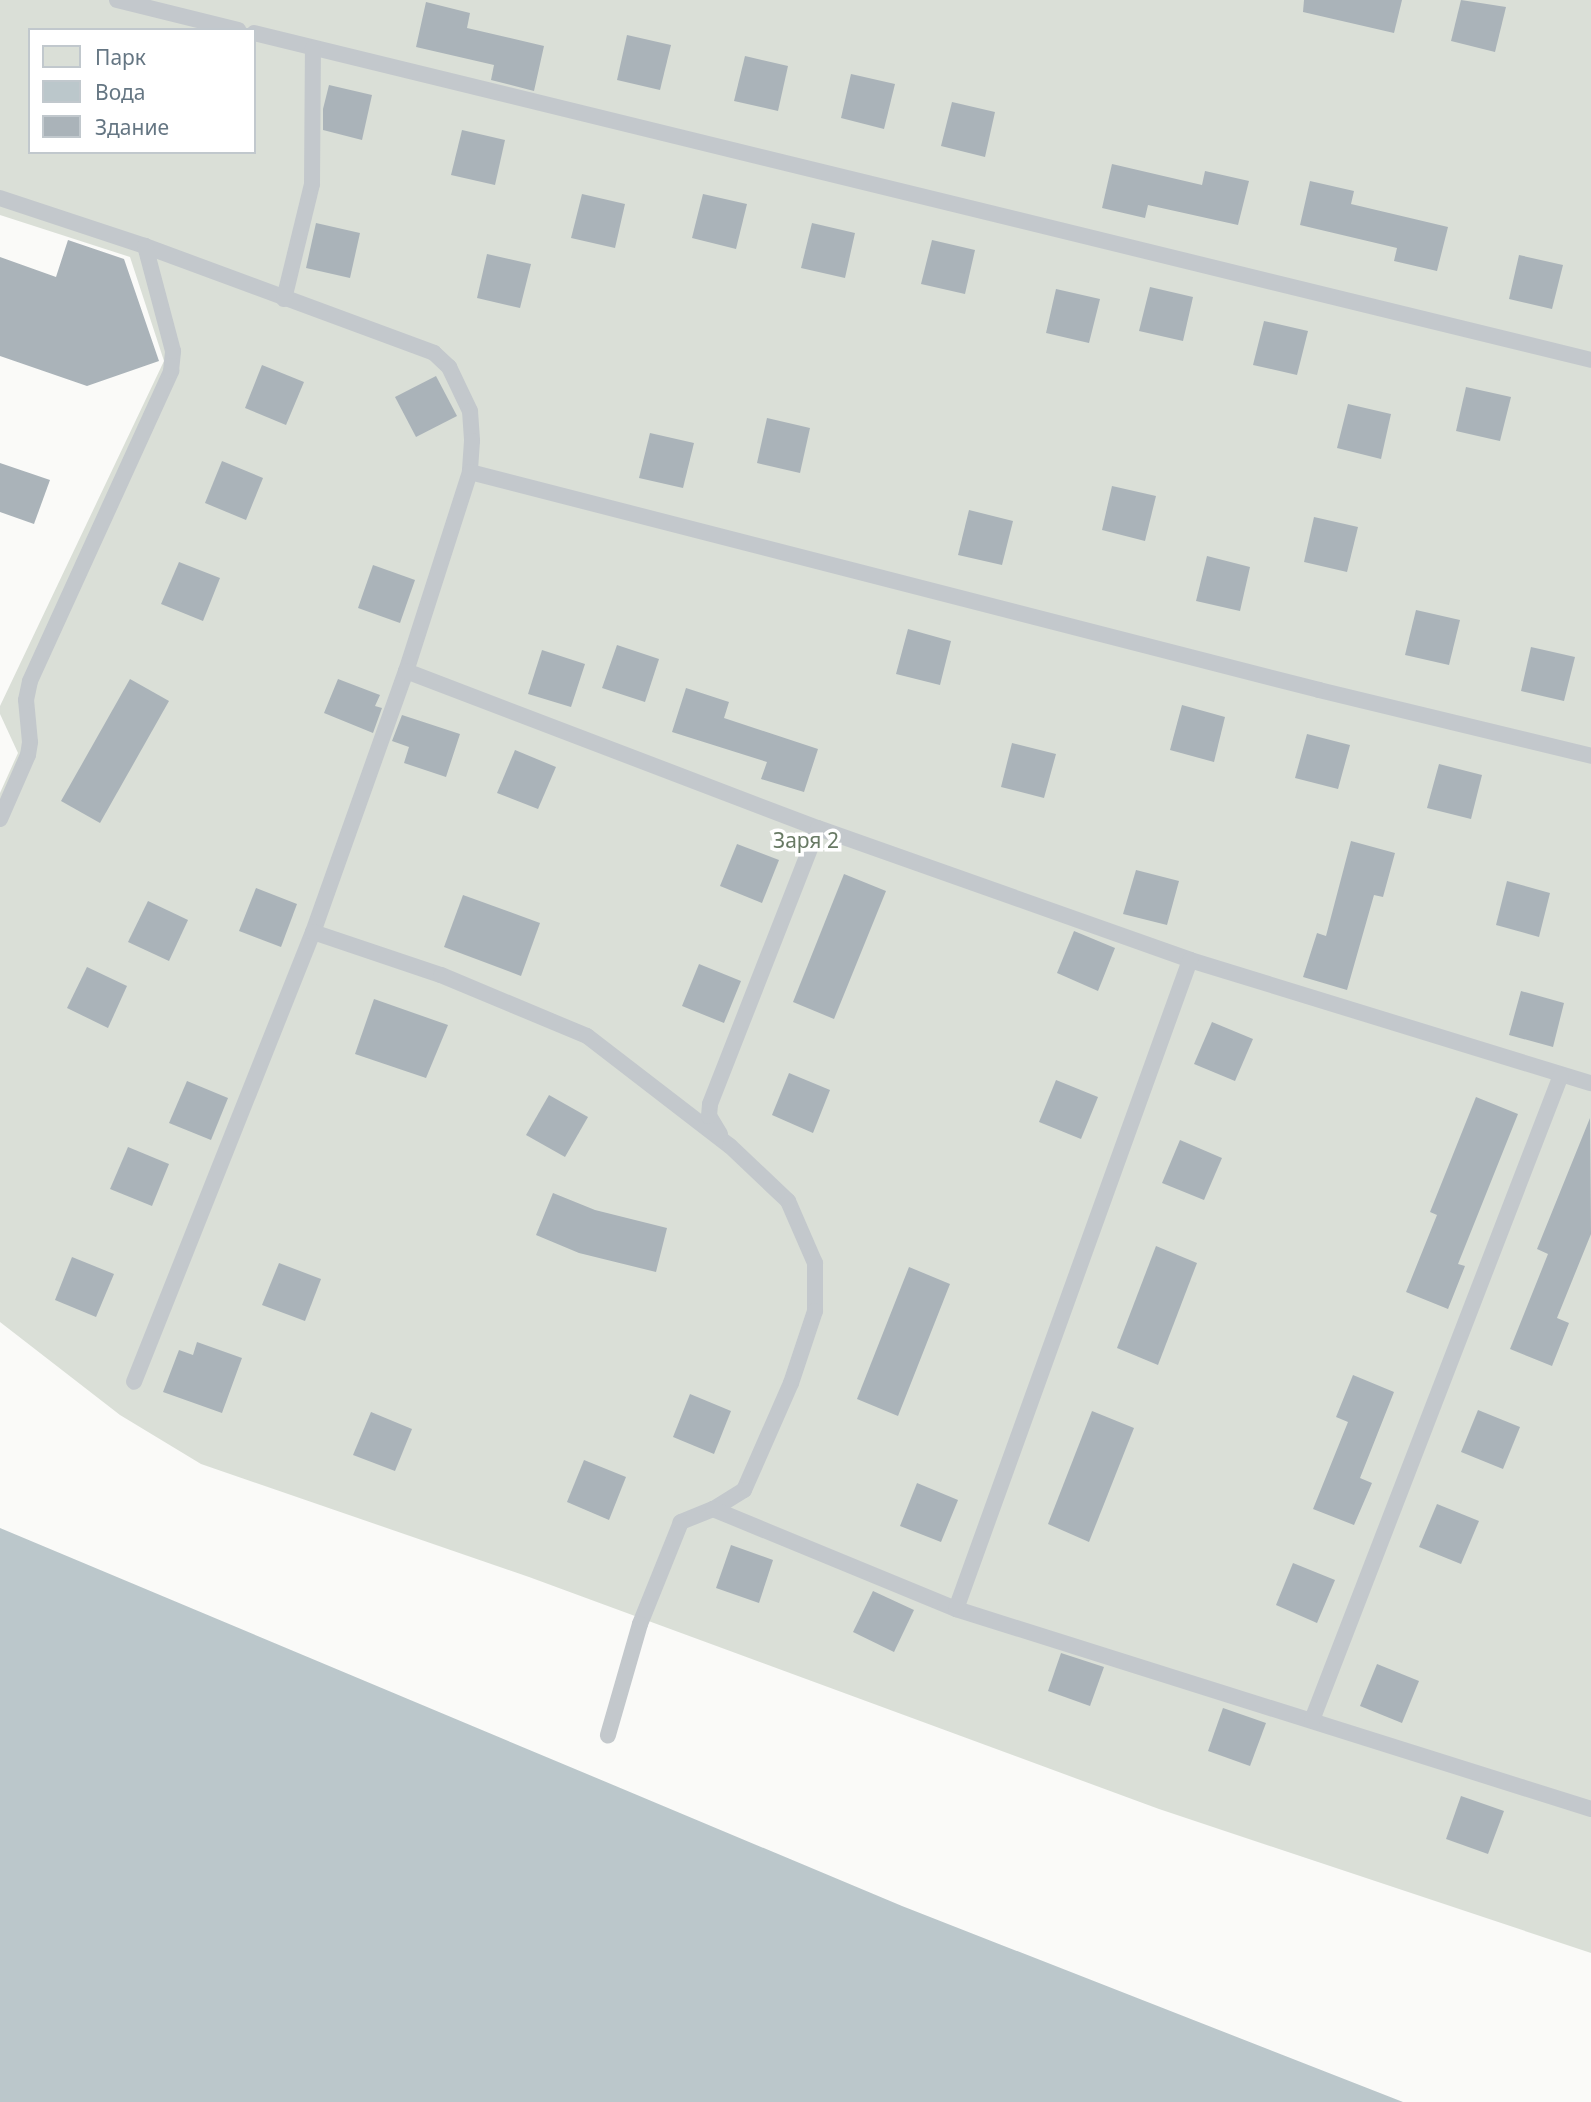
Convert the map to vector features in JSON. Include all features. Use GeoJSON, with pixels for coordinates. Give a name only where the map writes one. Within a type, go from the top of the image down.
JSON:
{"type":"FeatureCollection","features":[{"type":"Feature","properties":{"kind":"lane"},"geometry":{"type":"LineString","coordinates":[[117,0],[231,28]]}},
{"type":"Feature","properties":{"kind":"lane"},"geometry":{"type":"LineString","coordinates":[[256,34],[1591,360]]}},
{"type":"Feature","properties":{"kind":"lane"},"geometry":{"type":"LineString","coordinates":[[284,299],[312,184],[313,48]]}},
{"type":"Feature","properties":{"kind":"lane"},"geometry":{"type":"LineString","coordinates":[[0,198],[145,246],[434,353],[449,367],[470,411],[470,472],[406,671],[313,932],[134,1382]]}},
{"type":"Feature","properties":{"kind":"lane"},"geometry":{"type":"LineString","coordinates":[[0,819],[28,755],[30,742],[26,700],[30,681],[171,371],[173,351],[145,246]]}},
{"type":"Feature","properties":{"kind":"lane"},"geometry":{"type":"LineString","coordinates":[[470,472],[1319,690],[1591,756]]}},
{"type":"Feature","properties":{"kind":"lane"},"geometry":{"type":"LineString","coordinates":[[406,671],[818,828],[1190,960],[1591,1083]]}},
{"type":"Feature","properties":{"kind":"lane"},"geometry":{"type":"LineString","coordinates":[[730,1146],[714,1127],[709,1116],[709,1104],[818,828]]}},
{"type":"Feature","properties":{"kind":"lane"},"geometry":{"type":"LineString","coordinates":[[313,932],[441,975],[587,1036],[730,1146],[788,1201],[815,1263],[815,1311],[791,1383],[744,1490],[713,1509],[681,1522],[640,1624],[608,1735]]}},
{"type":"Feature","properties":{"kind":"lane"},"geometry":{"type":"LineString","coordinates":[[956,1609],[1190,960]]}},
{"type":"Feature","properties":{"kind":"lane"},"geometry":{"type":"LineString","coordinates":[[1312,1720],[1560,1075]]}},
{"type":"Feature","properties":{"kind":"lane"},"geometry":{"type":"LineString","coordinates":[[713,1509],[956,1609],[1591,1809]]}},
{"type":"Feature","properties":{"kind":"green space","name":"Заря 2"},"geometry":{"type":"Polygon","coordinates":[[[0,0],[1591,0],[1591,1953],[1159,1809],[529,1577],[201,1464],[120,1415],[0,1322],[0,793],[18,753],[0,714],[0,706],[164,361],[130,257],[0,215],[0,0]]]}},
{"type":"Feature","properties":{"kind":"water"},"geometry":{"type":"Polygon","coordinates":[[[0,1528],[902,1906],[1403,2102],[0,2102],[0,1528]]]}},
{"type":"Feature","properties":{"kind":"building"},"geometry":{"type":"Polygon","coordinates":[[[1304,0],[1402,0],[1394,33],[1303,12],[1304,0]]]}},
{"type":"Feature","properties":{"kind":"building"},"geometry":{"type":"Polygon","coordinates":[[[1461,0],[1506,7],[1495,52],[1451,41],[1461,0]]]}},
{"type":"Feature","properties":{"kind":"building"},"geometry":{"type":"Polygon","coordinates":[[[426,2],[470,13],[467,28],[544,46],[534,91],[491,80],[494,65],[416,47],[426,2]]]}},
{"type":"Feature","properties":{"kind":"building"},"geometry":{"type":"Polygon","coordinates":[[[627,35],[671,45],[660,90],[617,80],[627,35]]]}},
{"type":"Feature","properties":{"kind":"building"},"geometry":{"type":"Polygon","coordinates":[[[745,56],[788,66],[778,111],[734,101],[745,56]]]}},
{"type":"Feature","properties":{"kind":"building"},"geometry":{"type":"Polygon","coordinates":[[[851,74],[895,84],[884,129],[841,118],[851,74]]]}},
{"type":"Feature","properties":{"kind":"building"},"geometry":{"type":"Polygon","coordinates":[[[329,85],[372,95],[362,140],[323,130],[323,109],[329,85]]]}},
{"type":"Feature","properties":{"kind":"building"},"geometry":{"type":"Polygon","coordinates":[[[952,102],[995,112],[985,157],[941,146],[952,102]]]}},
{"type":"Feature","properties":{"kind":"building"},"geometry":{"type":"Polygon","coordinates":[[[462,130],[505,140],[495,185],[451,175],[462,130]]]}},
{"type":"Feature","properties":{"kind":"building"},"geometry":{"type":"Polygon","coordinates":[[[1112,164],[1202,185],[1205,171],[1249,181],[1238,225],[1148,205],[1145,218],[1102,208],[1112,164]]]}},
{"type":"Feature","properties":{"kind":"building"},"geometry":{"type":"Polygon","coordinates":[[[1310,181],[1354,191],[1351,204],[1448,227],[1437,271],[1394,261],[1397,248],[1300,225],[1310,181]]]}},
{"type":"Feature","properties":{"kind":"building"},"geometry":{"type":"Polygon","coordinates":[[[582,194],[625,204],[615,248],[571,238],[582,194]]]}},
{"type":"Feature","properties":{"kind":"building"},"geometry":{"type":"Polygon","coordinates":[[[703,194],[747,204],[736,249],[692,238],[703,194]]]}},
{"type":"Feature","properties":{"kind":"building"},"geometry":{"type":"Polygon","coordinates":[[[316,223],[360,233],[350,278],[306,268],[316,223]]]}},
{"type":"Feature","properties":{"kind":"building"},"geometry":{"type":"Polygon","coordinates":[[[812,223],[855,233],[845,278],[801,268],[812,223]]]}},
{"type":"Feature","properties":{"kind":"building"},"geometry":{"type":"Polygon","coordinates":[[[68,240],[124,259],[159,361],[87,386],[0,356],[0,257],[56,277],[68,240]]]}},
{"type":"Feature","properties":{"kind":"building"},"geometry":{"type":"Polygon","coordinates":[[[932,240],[975,250],[965,294],[921,284],[932,240]]]}},
{"type":"Feature","properties":{"kind":"building"},"geometry":{"type":"Polygon","coordinates":[[[487,254],[531,264],[520,308],[477,298],[487,254]]]}},
{"type":"Feature","properties":{"kind":"building"},"geometry":{"type":"Polygon","coordinates":[[[1519,255],[1563,265],[1552,309],[1509,299],[1519,255]]]}},
{"type":"Feature","properties":{"kind":"building"},"geometry":{"type":"Polygon","coordinates":[[[1150,287],[1193,297],[1183,341],[1139,331],[1150,287]]]}},
{"type":"Feature","properties":{"kind":"building"},"geometry":{"type":"Polygon","coordinates":[[[1056,289],[1100,299],[1089,343],[1046,333],[1056,289]]]}},
{"type":"Feature","properties":{"kind":"building"},"geometry":{"type":"Polygon","coordinates":[[[1264,321],[1308,331],[1297,375],[1253,365],[1264,321]]]}},
{"type":"Feature","properties":{"kind":"building"},"geometry":{"type":"Polygon","coordinates":[[[262,365],[304,382],[286,425],[245,408],[262,365]]]}},
{"type":"Feature","properties":{"kind":"building"},"geometry":{"type":"Polygon","coordinates":[[[436,376],[457,416],[416,437],[395,397],[436,376]]]}},
{"type":"Feature","properties":{"kind":"building"},"geometry":{"type":"Polygon","coordinates":[[[1466,387],[1511,397],[1500,441],[1456,431],[1466,387]]]}},
{"type":"Feature","properties":{"kind":"building"},"geometry":{"type":"Polygon","coordinates":[[[1348,404],[1391,414],[1381,459],[1337,448],[1348,404]]]}},
{"type":"Feature","properties":{"kind":"building"},"geometry":{"type":"Polygon","coordinates":[[[767,418],[810,428],[800,473],[757,463],[767,418]]]}},
{"type":"Feature","properties":{"kind":"building"},"geometry":{"type":"Polygon","coordinates":[[[650,433],[694,443],[683,488],[639,478],[650,433]]]}},
{"type":"Feature","properties":{"kind":"building"},"geometry":{"type":"Polygon","coordinates":[[[222,461],[263,478],[246,520],[205,503],[222,461]]]}},
{"type":"Feature","properties":{"kind":"building"},"geometry":{"type":"Polygon","coordinates":[[[0,463],[50,480],[34,524],[0,512],[0,463]]]}},
{"type":"Feature","properties":{"kind":"building"},"geometry":{"type":"Polygon","coordinates":[[[1112,486],[1156,496],[1145,541],[1102,530],[1112,486]]]}},
{"type":"Feature","properties":{"kind":"building"},"geometry":{"type":"Polygon","coordinates":[[[969,510],[1013,521],[1002,565],[958,555],[969,510]]]}},
{"type":"Feature","properties":{"kind":"building"},"geometry":{"type":"Polygon","coordinates":[[[1314,517],[1358,527],[1347,572],[1304,562],[1314,517]]]}},
{"type":"Feature","properties":{"kind":"building"},"geometry":{"type":"Polygon","coordinates":[[[1207,556],[1250,567],[1240,611],[1196,601],[1207,556]]]}},
{"type":"Feature","properties":{"kind":"building"},"geometry":{"type":"Polygon","coordinates":[[[179,562],[220,578],[203,621],[161,604],[179,562]]]}},
{"type":"Feature","properties":{"kind":"building"},"geometry":{"type":"Polygon","coordinates":[[[373,565],[415,580],[400,623],[358,608],[373,565]]]}},
{"type":"Feature","properties":{"kind":"building"},"geometry":{"type":"Polygon","coordinates":[[[1416,610],[1460,620],[1449,665],[1405,655],[1416,610]]]}},
{"type":"Feature","properties":{"kind":"building"},"geometry":{"type":"Polygon","coordinates":[[[908,629],[951,641],[940,685],[896,674],[908,629]]]}},
{"type":"Feature","properties":{"kind":"building"},"geometry":{"type":"Polygon","coordinates":[[[617,645],[659,659],[645,702],[602,688],[617,645]]]}},
{"type":"Feature","properties":{"kind":"building"},"geometry":{"type":"Polygon","coordinates":[[[1531,647],[1575,657],[1564,701],[1521,691],[1531,647]]]}},
{"type":"Feature","properties":{"kind":"building"},"geometry":{"type":"Polygon","coordinates":[[[542,650],[585,664],[571,707],[528,694],[542,650]]]}},
{"type":"Feature","properties":{"kind":"building"},"geometry":{"type":"Polygon","coordinates":[[[130,679],[169,701],[100,823],[61,801],[130,679]]]}},
{"type":"Feature","properties":{"kind":"building"},"geometry":{"type":"Polygon","coordinates":[[[338,679],[380,695],[375,706],[382,708],[373,733],[324,713],[338,679]]]}},
{"type":"Feature","properties":{"kind":"building"},"geometry":{"type":"Polygon","coordinates":[[[686,688],[729,702],[724,718],[818,749],[804,792],[761,779],[767,762],[672,732],[686,688]]]}},
{"type":"Feature","properties":{"kind":"building"},"geometry":{"type":"Polygon","coordinates":[[[1182,705],[1225,717],[1214,762],[1170,750],[1182,705]]]}},
{"type":"Feature","properties":{"kind":"building"},"geometry":{"type":"Polygon","coordinates":[[[402,715],[460,734],[446,777],[404,763],[409,747],[392,741],[402,715]]]}},
{"type":"Feature","properties":{"kind":"building"},"geometry":{"type":"Polygon","coordinates":[[[1307,734],[1350,745],[1338,789],[1295,778],[1307,734]]]}},
{"type":"Feature","properties":{"kind":"building"},"geometry":{"type":"Polygon","coordinates":[[[1012,743],[1056,754],[1044,798],[1001,787],[1012,743]]]}},
{"type":"Feature","properties":{"kind":"building"},"geometry":{"type":"Polygon","coordinates":[[[515,750],[556,767],[538,809],[497,793],[515,750]]]}},
{"type":"Feature","properties":{"kind":"building"},"geometry":{"type":"Polygon","coordinates":[[[1439,764],[1482,775],[1471,819],[1427,808],[1439,764]]]}},
{"type":"Feature","properties":{"kind":"building"},"geometry":{"type":"Polygon","coordinates":[[[1351,841],[1395,853],[1383,897],[1374,895],[1347,990],[1303,977],[1317,933],[1326,936],[1351,841]]]}},
{"type":"Feature","properties":{"kind":"building"},"geometry":{"type":"Polygon","coordinates":[[[737,844],[779,860],[762,903],[720,886],[737,844]]]}},
{"type":"Feature","properties":{"kind":"building"},"geometry":{"type":"Polygon","coordinates":[[[1136,870],[1179,881],[1167,925],[1123,914],[1136,870]]]}},
{"type":"Feature","properties":{"kind":"building"},"geometry":{"type":"Polygon","coordinates":[[[844,874],[886,891],[834,1019],[793,1002],[844,874]]]}},
{"type":"Feature","properties":{"kind":"building"},"geometry":{"type":"Polygon","coordinates":[[[1507,881],[1550,893],[1539,937],[1496,925],[1507,881]]]}},
{"type":"Feature","properties":{"kind":"building"},"geometry":{"type":"Polygon","coordinates":[[[256,888],[297,904],[281,947],[239,931],[256,888]]]}},
{"type":"Feature","properties":{"kind":"building"},"geometry":{"type":"Polygon","coordinates":[[[463,895],[540,923],[521,976],[444,947],[463,895]]]}},
{"type":"Feature","properties":{"kind":"building"},"geometry":{"type":"Polygon","coordinates":[[[148,901],[188,920],[169,961],[128,942],[148,901]]]}},
{"type":"Feature","properties":{"kind":"building"},"geometry":{"type":"Polygon","coordinates":[[[1074,931],[1115,948],[1098,991],[1057,973],[1074,931]]]}},
{"type":"Feature","properties":{"kind":"building"},"geometry":{"type":"Polygon","coordinates":[[[699,964],[741,981],[724,1023],[682,1006],[699,964]]]}},
{"type":"Feature","properties":{"kind":"building"},"geometry":{"type":"Polygon","coordinates":[[[87,967],[127,986],[108,1028],[67,1008],[87,967]]]}},
{"type":"Feature","properties":{"kind":"building"},"geometry":{"type":"Polygon","coordinates":[[[1521,991],[1564,1003],[1553,1047],[1509,1035],[1521,991]]]}},
{"type":"Feature","properties":{"kind":"building"},"geometry":{"type":"Polygon","coordinates":[[[374,999],[448,1025],[426,1078],[355,1054],[374,999]]]}},
{"type":"Feature","properties":{"kind":"building"},"geometry":{"type":"Polygon","coordinates":[[[1212,1022],[1253,1039],[1235,1081],[1194,1064],[1212,1022]]]}},
{"type":"Feature","properties":{"kind":"building"},"geometry":{"type":"Polygon","coordinates":[[[789,1073],[830,1090],[813,1133],[772,1115],[789,1073]]]}},
{"type":"Feature","properties":{"kind":"building"},"geometry":{"type":"Polygon","coordinates":[[[1056,1080],[1098,1097],[1081,1139],[1039,1122],[1056,1080]]]}},
{"type":"Feature","properties":{"kind":"building"},"geometry":{"type":"Polygon","coordinates":[[[187,1081],[228,1098],[211,1140],[169,1123],[187,1081]]]}},
{"type":"Feature","properties":{"kind":"building"},"geometry":{"type":"Polygon","coordinates":[[[549,1095],[588,1117],[565,1157],[526,1135],[549,1095]]]}},
{"type":"Feature","properties":{"kind":"building"},"geometry":{"type":"Polygon","coordinates":[[[1476,1097],[1518,1114],[1458,1264],[1465,1266],[1448,1309],[1406,1292],[1437,1215],[1430,1212],[1476,1097]]]}},
{"type":"Feature","properties":{"kind":"building"},"geometry":{"type":"Polygon","coordinates":[[[1590,1118],[1591,1234],[1557,1318],[1569,1323],[1552,1366],[1510,1349],[1548,1254],[1537,1249],[1590,1118]]]}},
{"type":"Feature","properties":{"kind":"building"},"geometry":{"type":"Polygon","coordinates":[[[1180,1140],[1222,1158],[1204,1200],[1162,1183],[1180,1140]]]}},
{"type":"Feature","properties":{"kind":"building"},"geometry":{"type":"Polygon","coordinates":[[[128,1147],[169,1164],[152,1206],[110,1189],[128,1147]]]}},
{"type":"Feature","properties":{"kind":"building"},"geometry":{"type":"Polygon","coordinates":[[[553,1193],[595,1210],[667,1228],[656,1272],[579,1253],[536,1235],[553,1193]]]}},
{"type":"Feature","properties":{"kind":"building"},"geometry":{"type":"Polygon","coordinates":[[[1156,1246],[1197,1263],[1158,1365],[1117,1348],[1156,1246]]]}},
{"type":"Feature","properties":{"kind":"building"},"geometry":{"type":"Polygon","coordinates":[[[72,1257],[114,1274],[96,1317],[55,1300],[72,1257]]]}},
{"type":"Feature","properties":{"kind":"building"},"geometry":{"type":"Polygon","coordinates":[[[279,1263],[321,1279],[305,1321],[262,1305],[279,1263]]]}},
{"type":"Feature","properties":{"kind":"building"},"geometry":{"type":"Polygon","coordinates":[[[909,1267],[950,1284],[898,1416],[857,1399],[909,1267]]]}},
{"type":"Feature","properties":{"kind":"building"},"geometry":{"type":"Polygon","coordinates":[[[197,1342],[242,1358],[222,1413],[163,1392],[179,1350],[193,1355],[197,1342]]]}},
{"type":"Feature","properties":{"kind":"building"},"geometry":{"type":"Polygon","coordinates":[[[1353,1375],[1394,1392],[1360,1478],[1372,1483],[1354,1525],[1313,1509],[1348,1422],[1336,1417],[1353,1375]]]}},
{"type":"Feature","properties":{"kind":"building"},"geometry":{"type":"Polygon","coordinates":[[[690,1394],[731,1411],[714,1454],[673,1437],[690,1394]]]}},
{"type":"Feature","properties":{"kind":"building"},"geometry":{"type":"Polygon","coordinates":[[[1478,1410],[1520,1427],[1503,1469],[1461,1452],[1478,1410]]]}},
{"type":"Feature","properties":{"kind":"building"},"geometry":{"type":"Polygon","coordinates":[[[1092,1411],[1134,1428],[1089,1542],[1048,1524],[1092,1411]]]}},
{"type":"Feature","properties":{"kind":"building"},"geometry":{"type":"Polygon","coordinates":[[[371,1412],[412,1429],[395,1471],[353,1455],[371,1412]]]}},
{"type":"Feature","properties":{"kind":"building"},"geometry":{"type":"Polygon","coordinates":[[[584,1460],[626,1477],[609,1520],[567,1502],[584,1460]]]}},
{"type":"Feature","properties":{"kind":"building"},"geometry":{"type":"Polygon","coordinates":[[[917,1483],[958,1500],[941,1542],[900,1526],[917,1483]]]}},
{"type":"Feature","properties":{"kind":"building"},"geometry":{"type":"Polygon","coordinates":[[[1437,1504],[1479,1521],[1461,1564],[1419,1547],[1437,1504]]]}},
{"type":"Feature","properties":{"kind":"building"},"geometry":{"type":"Polygon","coordinates":[[[731,1545],[773,1560],[759,1603],[716,1588],[731,1545]]]}},
{"type":"Feature","properties":{"kind":"building"},"geometry":{"type":"Polygon","coordinates":[[[1293,1563],[1335,1580],[1317,1623],[1276,1605],[1293,1563]]]}},
{"type":"Feature","properties":{"kind":"building"},"geometry":{"type":"Polygon","coordinates":[[[873,1591],[914,1610],[894,1652],[853,1632],[873,1591]]]}},
{"type":"Feature","properties":{"kind":"building"},"geometry":{"type":"Polygon","coordinates":[[[1061,1653],[1104,1667],[1090,1706],[1048,1691],[1061,1653]]]}},
{"type":"Feature","properties":{"kind":"building"},"geometry":{"type":"Polygon","coordinates":[[[1377,1664],[1419,1681],[1402,1723],[1360,1706],[1377,1664]]]}},
{"type":"Feature","properties":{"kind":"building"},"geometry":{"type":"Polygon","coordinates":[[[1223,1708],[1266,1723],[1250,1766],[1208,1751],[1223,1708]]]}},
{"type":"Feature","properties":{"kind":"building"},"geometry":{"type":"Polygon","coordinates":[[[1461,1796],[1504,1811],[1488,1854],[1446,1839],[1461,1796]]]}}]}
